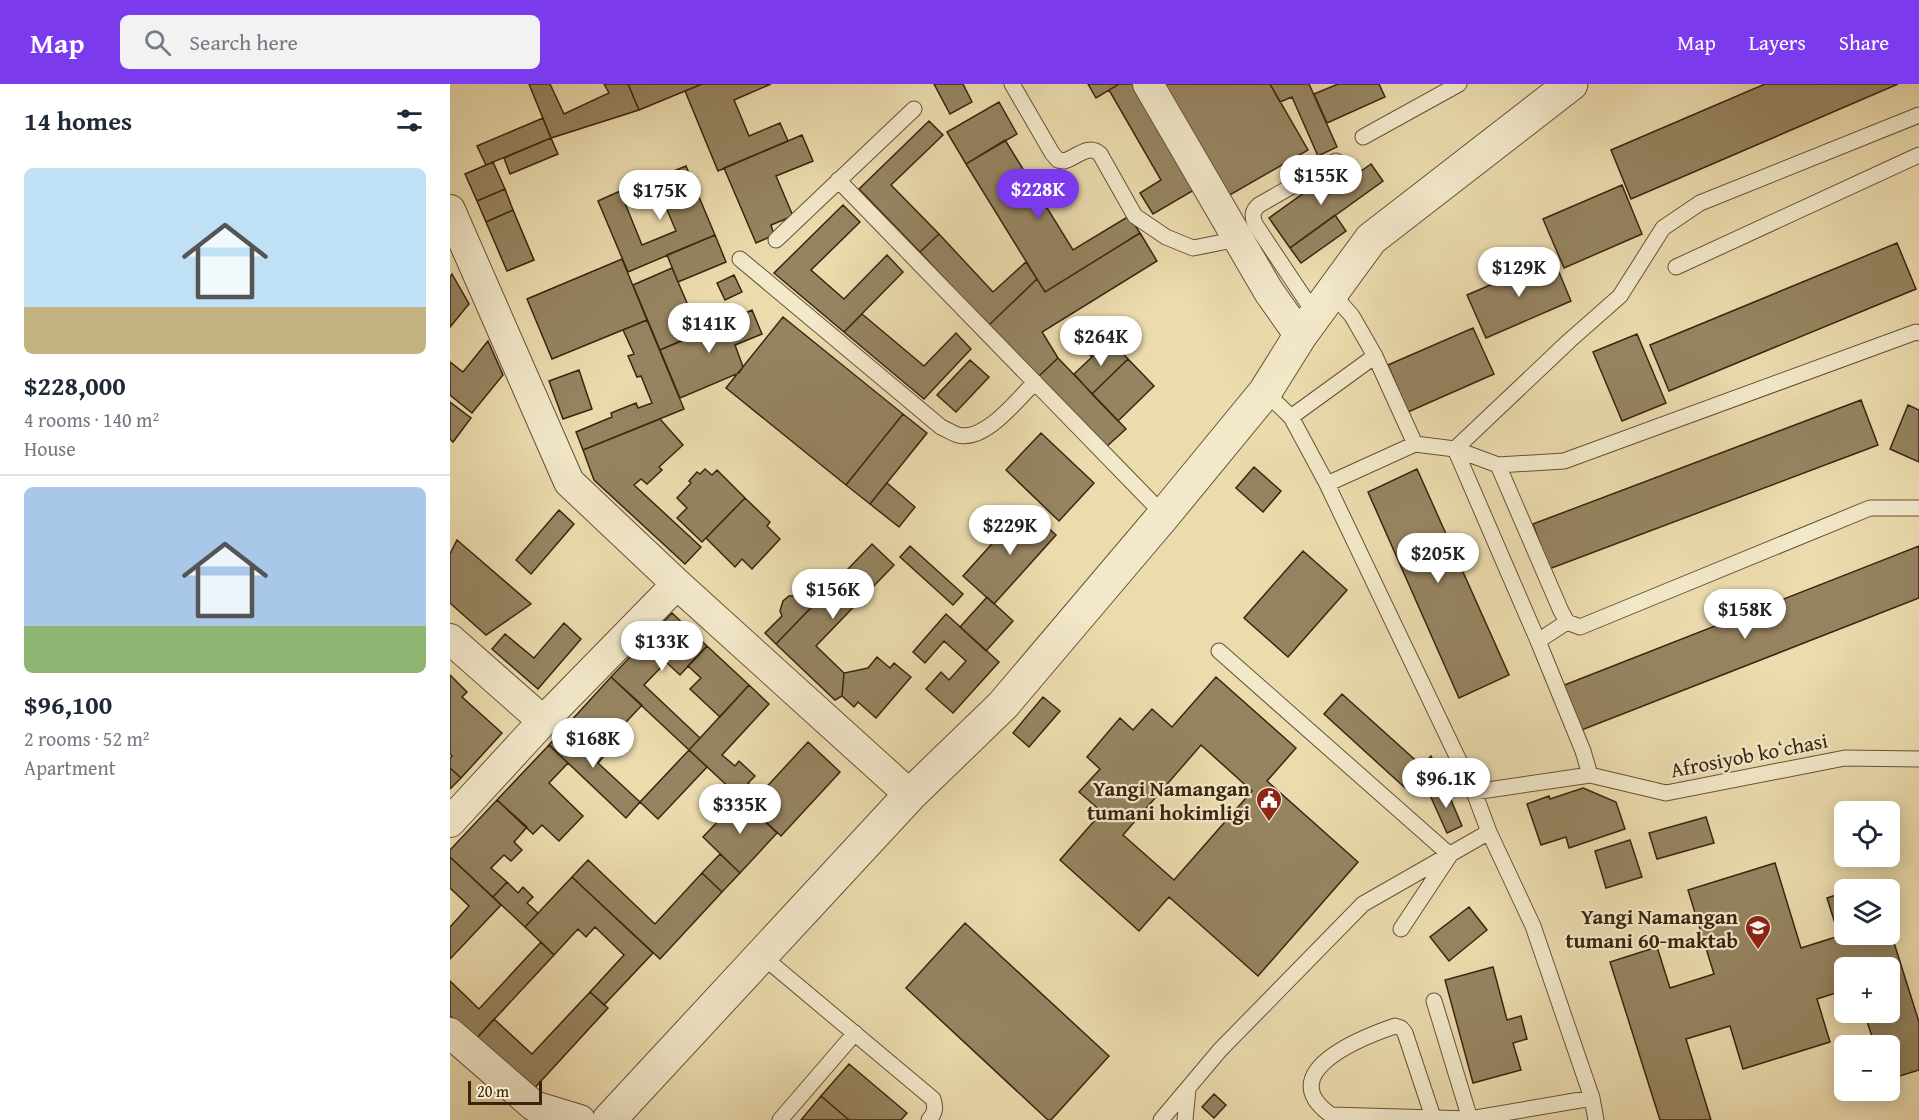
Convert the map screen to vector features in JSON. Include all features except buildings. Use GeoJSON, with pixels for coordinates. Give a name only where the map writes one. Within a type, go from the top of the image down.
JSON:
{"type":"FeatureCollection","features":[{"type":"Feature","properties":{"kind":"street"},"geometry":{"type":"LineString","coordinates":[[1148,84],[1269,292],[1315,314]]}},
{"type":"Feature","properties":{"kind":"street"},"geometry":{"type":"LineString","coordinates":[[609,1120],[910,795],[1002,705],[1164,515],[1265,392],[1315,314],[1371,239],[1571,84]]}},
{"type":"Feature","properties":{"kind":"street"},"geometry":{"type":"LineString","coordinates":[[450,210],[569,482],[677,584],[910,795]]}},
{"type":"Feature","properties":{"kind":"street"},"geometry":{"type":"LineString","coordinates":[[450,822],[543,721],[677,584]]}},
{"type":"Feature","properties":{"kind":"street"},"geometry":{"type":"LineString","coordinates":[[450,639],[543,721]]}},
{"type":"Feature","properties":{"kind":"street"},"geometry":{"type":"LineString","coordinates":[[450,1033],[534,1106],[580,1120]]}},
{"type":"Feature","properties":{"kind":"lane"},"geometry":{"type":"LineString","coordinates":[[1012,84],[1058,160],[1064,162],[1090,149],[1095,150],[1100,154],[1135,216],[1166,237],[1193,248],[1238,239]]}},
{"type":"Feature","properties":{"kind":"lane"},"geometry":{"type":"LineString","coordinates":[[1363,137],[1459,84]]}},
{"type":"Feature","properties":{"kind":"lane"},"geometry":{"type":"LineString","coordinates":[[776,240],[914,108]]}},
{"type":"Feature","properties":{"kind":"lane"},"geometry":{"type":"LineString","coordinates":[[1455,448],[1620,296],[1663,228],[1700,203],[1919,116]]}},
{"type":"Feature","properties":{"kind":"lane"},"geometry":{"type":"LineString","coordinates":[[1676,267],[1919,155]]}},
{"type":"Feature","properties":{"kind":"lane"},"geometry":{"type":"LineString","coordinates":[[1336,161],[1259,205],[1252,217],[1315,314],[1352,316],[1375,356],[1415,444]]}},
{"type":"Feature","properties":{"kind":"lane"},"geometry":{"type":"LineString","coordinates":[[838,180],[1164,515]]}},
{"type":"Feature","properties":{"kind":"lane"},"geometry":{"type":"LineString","coordinates":[[740,259],[941,427],[960,435],[976,434],[991,425],[1035,382]]}},
{"type":"Feature","properties":{"kind":"lane"},"geometry":{"type":"LineString","coordinates":[[1327,484],[1415,444],[1455,448],[1498,465],[1564,461],[1916,332],[1919,333]]}},
{"type":"Feature","properties":{"kind":"lane"},"geometry":{"type":"LineString","coordinates":[[1291,417],[1375,356]]}},
{"type":"Feature","properties":{"kind":"lane"},"geometry":{"type":"LineString","coordinates":[[1265,392],[1291,417],[1327,484],[1474,792],[1489,832],[1533,926],[1592,1098],[1596,1120]]}},
{"type":"Feature","properties":{"kind":"lane"},"geometry":{"type":"LineString","coordinates":[[1455,448],[1538,641],[1590,775],[1474,792]]}},
{"type":"Feature","properties":{"kind":"lane"},"geometry":{"type":"LineString","coordinates":[[1498,465],[1567,622],[1580,627],[1870,508],[1919,508]]}},
{"type":"Feature","properties":{"kind":"lane"},"geometry":{"type":"LineString","coordinates":[[1538,641],[1567,622]]}},
{"type":"Feature","properties":{"kind":"lane"},"geometry":{"type":"LineString","coordinates":[[1219,651],[1450,855]]}},
{"type":"Feature","properties":{"kind":"lane","name":"Afrosiyob koʻchasi"},"geometry":{"type":"LineString","coordinates":[[1590,775],[1666,793],[1845,758],[1919,759]]}},
{"type":"Feature","properties":{"kind":"lane"},"geometry":{"type":"LineString","coordinates":[[1161,1120],[1220,1050],[1363,904],[1489,832]]}},
{"type":"Feature","properties":{"kind":"lane"},"geometry":{"type":"LineString","coordinates":[[1401,928],[1450,855]]}},
{"type":"Feature","properties":{"kind":"lane"},"geometry":{"type":"LineString","coordinates":[[761,955],[933,1099],[935,1106],[929,1120]]}},
{"type":"Feature","properties":{"kind":"lane"},"geometry":{"type":"LineString","coordinates":[[1434,1001],[1470,1119]]}},
{"type":"Feature","properties":{"kind":"lane"},"geometry":{"type":"LineString","coordinates":[[1432,1117],[1407,1039],[1401,1028],[1395,1026],[1340,1051],[1317,1068],[1311,1078],[1311,1088],[1317,1105],[1331,1115],[1470,1119],[1592,1098]]}},
{"type":"Feature","properties":{"kind":"lane"},"geometry":{"type":"LineString","coordinates":[[780,1120],[855,1033]]}},
{"type":"Feature","properties":{"kind":"lane"},"geometry":{"type":"LineString","coordinates":[[1185,1120],[1188,1089]]}},
{"type":"Feature","properties":{"kind":"place","name":"Yangi Namangan tumani hokimligi"},"geometry":{"type":"Point","coordinates":[1269,823]}},
{"type":"Feature","properties":{"kind":"place","name":"Yangi Namangan tumani 60-maktab"},"geometry":{"type":"Point","coordinates":[1758,951]}}]}
